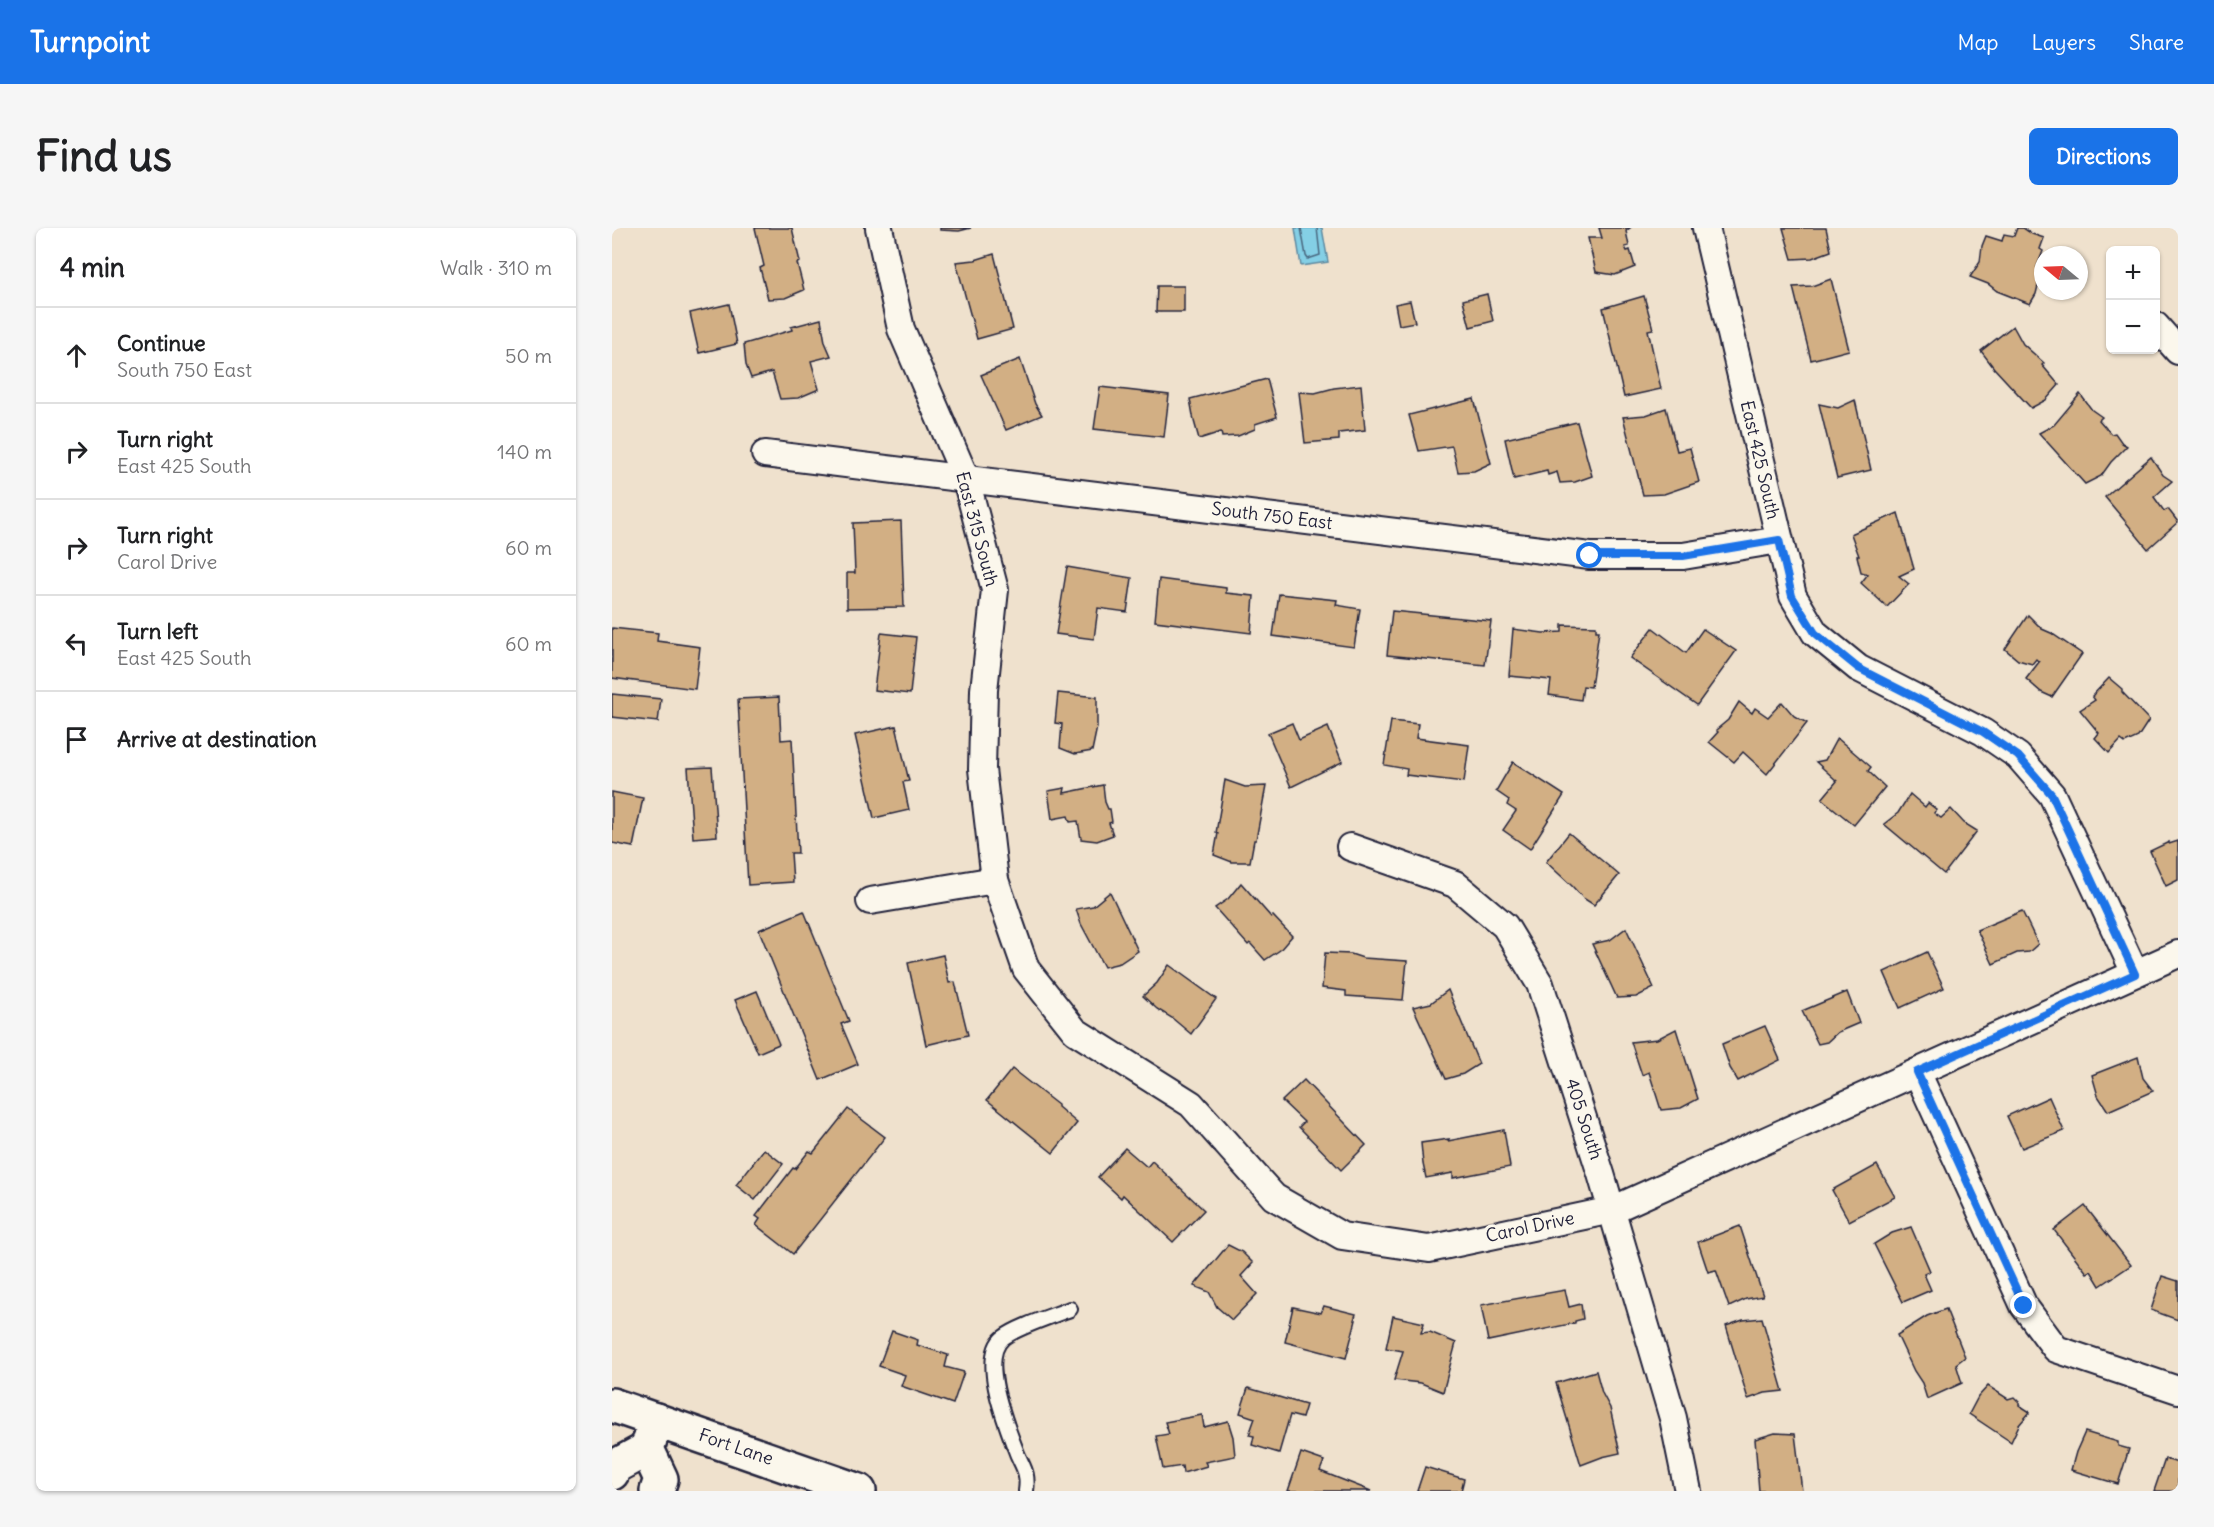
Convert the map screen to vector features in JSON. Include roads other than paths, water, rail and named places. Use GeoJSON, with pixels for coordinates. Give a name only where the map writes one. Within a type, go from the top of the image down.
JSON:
{"type":"FeatureCollection","features":[{"type":"Feature","properties":{"kind":"main road","name":"Fort Lane"},"geometry":{"type":"LineString","coordinates":[[612,1405],[652,1434],[859,1491]]}},
{"type":"Feature","properties":{"kind":"main road"},"geometry":{"type":"LineString","coordinates":[[612,1473],[614,1467],[652,1434],[661,1479],[657,1491]]}},
{"type":"Feature","properties":{"kind":"street","name":"East 315 South"},"geometry":{"type":"LineString","coordinates":[[879,228],[902,328],[966,479],[995,590],[984,690],[982,769],[995,880]]}},
{"type":"Feature","properties":{"kind":"street","name":"East 425 South"},"geometry":{"type":"LineString","coordinates":[[1706,228],[1792,596],[1815,633],[1858,668],[1983,732],[2018,756],[2052,795],[2135,974]]}},
{"type":"Feature","properties":{"kind":"street"},"geometry":{"type":"LineString","coordinates":[[2160,331],[2178,351]]}},
{"type":"Feature","properties":{"kind":"street","name":"South 750 East"},"geometry":{"type":"LineString","coordinates":[[765,454],[1590,556],[1683,556],[1779,540]]}},
{"type":"Feature","properties":{"kind":"street","name":"405 South"},"geometry":{"type":"LineString","coordinates":[[1350,847],[1455,884],[1505,926],[1540,984],[1612,1210],[1674,1418],[1688,1491]]}},
{"type":"Feature","properties":{"kind":"street"},"geometry":{"type":"LineString","coordinates":[[870,902],[995,880]]}},
{"type":"Feature","properties":{"kind":"street","name":"Carol Drive"},"geometry":{"type":"LineString","coordinates":[[995,880],[1026,969],[1075,1031],[1191,1104],[1274,1197],[1342,1236],[1430,1249],[1612,1210],[2178,954]]}},
{"type":"Feature","properties":{"kind":"street"},"geometry":{"type":"LineString","coordinates":[[1917,1072],[2024,1306],[2056,1349],[2178,1390]]}},
{"type":"Feature","properties":{"kind":"lane"},"geometry":{"type":"LineString","coordinates":[[1026,1491],[1027,1474],[1016,1453],[1003,1413],[993,1361],[1001,1340],[1070,1309]]}},
{"type":"Feature","properties":{"kind":"water"},"geometry":{"type":"Polygon","coordinates":[[[1295,228],[1322,228],[1328,262],[1301,266],[1295,228]]]}}]}
